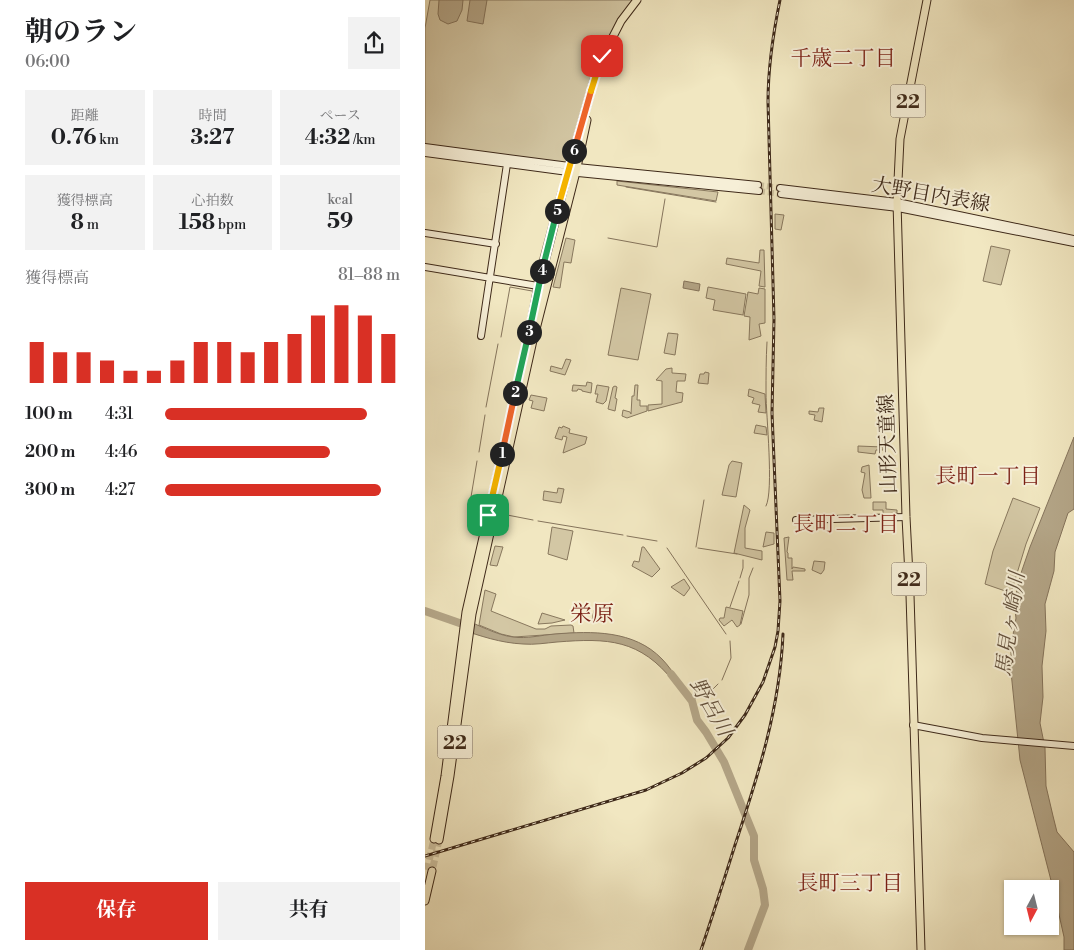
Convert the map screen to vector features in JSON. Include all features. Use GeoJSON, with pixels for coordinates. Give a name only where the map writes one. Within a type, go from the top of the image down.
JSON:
{"type":"FeatureCollection","features":[{"type":"Feature","properties":{"kind":"main road","name":"22"},"geometry":{"type":"LineString","coordinates":[[469,613],[476,597],[594,83],[602,56],[610,40],[621,21],[637,0]]}},
{"type":"Feature","properties":{"kind":"main road","name":"山形天童線"},"geometry":{"type":"LineString","coordinates":[[921,950],[897,205],[900,139],[927,0]]}},
{"type":"Feature","properties":{"kind":"main road"},"geometry":{"type":"LineString","coordinates":[[425,147],[573,169]]}},
{"type":"Feature","properties":{"kind":"main road"},"geometry":{"type":"LineString","coordinates":[[425,153],[507,164],[758,188]]}},
{"type":"Feature","properties":{"kind":"main road"},"geometry":{"type":"LineString","coordinates":[[481,336],[507,164]]}},
{"type":"Feature","properties":{"kind":"main road","name":"22"},"geometry":{"type":"LineString","coordinates":[[436,839],[469,613],[538,286],[573,169]]}},
{"type":"Feature","properties":{"kind":"main road","name":"大野目内表線"},"geometry":{"type":"LineString","coordinates":[[781,191],[897,205],[1074,239]]}},
{"type":"Feature","properties":{"kind":"main road","name":"大野目内表線"},"geometry":{"type":"LineString","coordinates":[[897,205],[1074,243]]}},
{"type":"Feature","properties":{"kind":"main road"},"geometry":{"type":"LineString","coordinates":[[425,233],[496,244]]}},
{"type":"Feature","properties":{"kind":"main road"},"geometry":{"type":"LineString","coordinates":[[425,267],[538,286]]}},
{"type":"Feature","properties":{"kind":"main road"},"geometry":{"type":"LineString","coordinates":[[796,520],[906,517]]}},
{"type":"Feature","properties":{"kind":"main road"},"geometry":{"type":"LineString","coordinates":[[913,725],[982,738],[1071,746]]}},
{"type":"Feature","properties":{"kind":"main road"},"geometry":{"type":"LineString","coordinates":[[425,881],[430,871],[425,901]]}},
{"type":"Feature","properties":{"kind":"shaded area"},"geometry":{"type":"Polygon","coordinates":[[[430,0],[637,0],[602,56],[570,166],[425,147],[425,28],[430,0]]]}},
{"type":"Feature","properties":{"kind":"shaded area"},"geometry":{"type":"Polygon","coordinates":[[[439,0],[463,0],[462,10],[457,21],[448,24],[440,20],[438,14],[439,0]]]}},
{"type":"Feature","properties":{"kind":"shaded area"},"geometry":{"type":"Polygon","coordinates":[[[470,0],[487,0],[483,24],[467,21],[470,0]]]}},
{"type":"Feature","properties":{"kind":"shaded area"},"geometry":{"type":"Polygon","coordinates":[[[617,181],[718,192],[716,201],[617,185],[617,181]]]}},
{"type":"Feature","properties":{"kind":"shaded area"},"geometry":{"type":"Polygon","coordinates":[[[775,214],[784,215],[781,230],[775,229],[775,214]]]}},
{"type":"Feature","properties":{"kind":"shaded area"},"geometry":{"type":"Polygon","coordinates":[[[566,238],[575,240],[571,263],[564,262],[560,288],[553,287],[566,238]]]}},
{"type":"Feature","properties":{"kind":"shaded area"},"geometry":{"type":"Polygon","coordinates":[[[991,246],[1010,250],[1001,285],[983,281],[991,246]]]}},
{"type":"Feature","properties":{"kind":"shaded area"},"geometry":{"type":"Polygon","coordinates":[[[760,250],[764,250],[765,287],[759,286],[761,271],[726,264],[727,258],[759,263],[760,250]]]}},
{"type":"Feature","properties":{"kind":"shaded area"},"geometry":{"type":"Polygon","coordinates":[[[684,281],[700,284],[699,291],[683,288],[684,281]]]}},
{"type":"Feature","properties":{"kind":"shaded area"},"geometry":{"type":"Polygon","coordinates":[[[708,287],[746,294],[743,315],[713,310],[715,300],[706,298],[708,287]]]}},
{"type":"Feature","properties":{"kind":"shaded area"},"geometry":{"type":"Polygon","coordinates":[[[621,288],[651,294],[638,360],[608,355],[621,288]]]}},
{"type":"Feature","properties":{"kind":"shaded area"},"geometry":{"type":"Polygon","coordinates":[[[759,288],[765,289],[765,323],[759,324],[761,336],[749,340],[750,317],[744,316],[748,292],[758,294],[759,288]]]}},
{"type":"Feature","properties":{"kind":"shaded area"},"geometry":{"type":"Polygon","coordinates":[[[668,333],[678,334],[675,355],[664,353],[668,333]]]}},
{"type":"Feature","properties":{"kind":"shaded area"},"geometry":{"type":"Polygon","coordinates":[[[566,359],[571,360],[565,375],[550,371],[551,366],[562,369],[566,359]]]}},
{"type":"Feature","properties":{"kind":"shaded area"},"geometry":{"type":"Polygon","coordinates":[[[672,368],[672,373],[686,374],[685,381],[677,381],[676,392],[683,393],[682,402],[648,411],[648,405],[662,404],[662,381],[656,380],[666,369],[672,368]]]}},
{"type":"Feature","properties":{"kind":"shaded area"},"geometry":{"type":"Polygon","coordinates":[[[709,373],[708,384],[698,383],[700,374],[709,373]]]}},
{"type":"Feature","properties":{"kind":"shaded area"},"geometry":{"type":"Polygon","coordinates":[[[587,382],[592,383],[591,393],[578,389],[577,391],[572,391],[573,385],[586,386],[587,382]]]}},
{"type":"Feature","properties":{"kind":"shaded area"},"geometry":{"type":"Polygon","coordinates":[[[597,385],[609,387],[606,401],[603,404],[596,402],[598,394],[595,394],[597,385]]]}},
{"type":"Feature","properties":{"kind":"shaded area"},"geometry":{"type":"Polygon","coordinates":[[[635,385],[638,385],[637,400],[640,400],[640,406],[647,406],[647,411],[627,418],[622,416],[623,410],[631,414],[635,385]]]}},
{"type":"Feature","properties":{"kind":"shaded area"},"geometry":{"type":"Polygon","coordinates":[[[613,387],[617,387],[615,398],[617,399],[615,411],[608,409],[613,387]]]}},
{"type":"Feature","properties":{"kind":"shaded area"},"geometry":{"type":"Polygon","coordinates":[[[749,389],[765,394],[766,413],[758,412],[760,405],[752,403],[754,398],[748,396],[749,389]]]}},
{"type":"Feature","properties":{"kind":"shaded area"},"geometry":{"type":"Polygon","coordinates":[[[531,395],[547,398],[544,411],[531,408],[533,401],[529,400],[531,395]]]}},
{"type":"Feature","properties":{"kind":"shaded area"},"geometry":{"type":"Polygon","coordinates":[[[819,408],[824,408],[822,422],[814,420],[815,415],[809,414],[809,411],[818,412],[819,408]]]}},
{"type":"Feature","properties":{"kind":"shaded area"},"geometry":{"type":"Polygon","coordinates":[[[756,425],[766,427],[767,435],[754,433],[756,425]]]}},
{"type":"Feature","properties":{"kind":"shaded area"},"geometry":{"type":"Polygon","coordinates":[[[563,426],[570,429],[569,433],[587,437],[585,444],[563,453],[567,437],[563,436],[562,440],[555,438],[559,427],[562,428],[563,426]]]}},
{"type":"Feature","properties":{"kind":"shaded area"},"geometry":{"type":"Polygon","coordinates":[[[1074,437],[1074,509],[1068,513],[1055,552],[1054,571],[1045,604],[1046,631],[1042,666],[1043,697],[1040,723],[1045,748],[1046,786],[1057,832],[1074,852],[1074,950],[1064,950],[1064,937],[1059,914],[1059,880],[1051,880],[1020,760],[1011,672],[1011,646],[1016,618],[1014,603],[1020,576],[1074,437]]]}},
{"type":"Feature","properties":{"kind":"shaded area"},"geometry":{"type":"Polygon","coordinates":[[[858,446],[883,447],[883,450],[876,450],[875,454],[858,452],[858,446]]]}},
{"type":"Feature","properties":{"kind":"shaded area"},"geometry":{"type":"Polygon","coordinates":[[[732,461],[742,463],[736,497],[722,495],[729,465],[732,461]]]}},
{"type":"Feature","properties":{"kind":"shaded area"},"geometry":{"type":"Polygon","coordinates":[[[869,465],[871,498],[864,498],[862,490],[865,473],[861,472],[862,467],[869,465]]]}},
{"type":"Feature","properties":{"kind":"shaded area"},"geometry":{"type":"Polygon","coordinates":[[[558,488],[564,489],[561,503],[543,500],[544,491],[557,493],[558,488]]]}},
{"type":"Feature","properties":{"kind":"shaded area"},"geometry":{"type":"Polygon","coordinates":[[[1013,498],[1040,508],[1026,544],[1011,593],[985,584],[993,551],[1013,498]]]}},
{"type":"Feature","properties":{"kind":"shaded area"},"geometry":{"type":"Polygon","coordinates":[[[873,502],[886,502],[886,509],[897,510],[897,513],[883,514],[883,510],[873,510],[873,502]]]}},
{"type":"Feature","properties":{"kind":"shaded area"},"geometry":{"type":"Polygon","coordinates":[[[744,505],[750,510],[745,528],[745,548],[762,551],[762,560],[734,553],[744,505]]]}},
{"type":"Feature","properties":{"kind":"shaded area"},"geometry":{"type":"Polygon","coordinates":[[[552,527],[573,531],[567,560],[548,554],[552,527]]]}},
{"type":"Feature","properties":{"kind":"shaded area"},"geometry":{"type":"Polygon","coordinates":[[[766,532],[774,533],[774,544],[763,547],[766,532]]]}},
{"type":"Feature","properties":{"kind":"shaded area"},"geometry":{"type":"Polygon","coordinates":[[[789,537],[787,552],[788,558],[792,558],[792,569],[793,567],[805,569],[805,571],[792,571],[793,580],[787,580],[784,538],[789,537]]]}},
{"type":"Feature","properties":{"kind":"shaded area"},"geometry":{"type":"Polygon","coordinates":[[[495,546],[503,547],[497,566],[490,565],[495,546]]]}},
{"type":"Feature","properties":{"kind":"shaded area"},"geometry":{"type":"Polygon","coordinates":[[[642,547],[644,547],[660,569],[652,577],[632,566],[634,561],[639,562],[642,547]]]}},
{"type":"Feature","properties":{"kind":"shaded area"},"geometry":{"type":"Polygon","coordinates":[[[814,561],[825,562],[824,570],[821,574],[812,570],[814,561]]]}},
{"type":"Feature","properties":{"kind":"shaded area"},"geometry":{"type":"Polygon","coordinates":[[[684,579],[690,588],[684,596],[671,587],[684,579]]]}},
{"type":"Feature","properties":{"kind":"shaded area"},"geometry":{"type":"Polygon","coordinates":[[[485,590],[496,594],[491,611],[536,629],[571,625],[573,626],[574,633],[514,637],[479,625],[485,590]]]}},
{"type":"Feature","properties":{"kind":"shaded area"},"geometry":{"type":"Polygon","coordinates":[[[726,607],[743,611],[740,625],[737,627],[732,620],[724,626],[719,620],[724,618],[726,607]]]}},
{"type":"Feature","properties":{"kind":"shaded area"},"geometry":{"type":"Polygon","coordinates":[[[594,610],[607,614],[605,621],[592,620],[594,610]]]}},
{"type":"Feature","properties":{"kind":"shaded area"},"geometry":{"type":"Polygon","coordinates":[[[542,613],[565,620],[538,624],[542,613]]]}},
{"type":"Feature","properties":{"kind":"shaded area"},"geometry":{"type":"Polygon","coordinates":[[[463,619],[494,632],[513,637],[583,633],[612,634],[639,642],[651,649],[664,661],[679,680],[674,682],[649,657],[622,644],[592,641],[531,644],[507,642],[483,637],[460,629],[463,619]]]}},
{"type":"Feature","properties":{"kind":"waterway"},"geometry":{"type":"LineString","coordinates":[[626,187],[716,202]]}},
{"type":"Feature","properties":{"kind":"waterway"},"geometry":{"type":"LineString","coordinates":[[534,280],[558,191]]}},
{"type":"Feature","properties":{"kind":"waterway"},"geometry":{"type":"LineString","coordinates":[[608,238],[657,247],[665,199]]}},
{"type":"Feature","properties":{"kind":"waterway"},"geometry":{"type":"LineString","coordinates":[[501,337],[510,287],[532,291]]}},
{"type":"Feature","properties":{"kind":"waterway"},"geometry":{"type":"LineString","coordinates":[[766,506],[770,469],[766,393],[767,342]]}},
{"type":"Feature","properties":{"kind":"waterway"},"geometry":{"type":"LineString","coordinates":[[486,407],[498,344]]}},
{"type":"Feature","properties":{"kind":"waterway"},"geometry":{"type":"LineString","coordinates":[[479,452],[485,415]]}},
{"type":"Feature","properties":{"kind":"waterway"},"geometry":{"type":"LineString","coordinates":[[477,461],[469,509],[485,511]]}},
{"type":"Feature","properties":{"kind":"waterway"},"geometry":{"type":"LineString","coordinates":[[696,547],[704,500]]}},
{"type":"Feature","properties":{"kind":"waterway"},"geometry":{"type":"LineString","coordinates":[[502,514],[533,520]]}},
{"type":"Feature","properties":{"kind":"waterway"},"geometry":{"type":"LineString","coordinates":[[538,521],[623,535]]}},
{"type":"Feature","properties":{"kind":"waterway"},"geometry":{"type":"LineString","coordinates":[[627,536],[657,541]]}},
{"type":"Feature","properties":{"kind":"waterway"},"geometry":{"type":"LineString","coordinates":[[667,548],[726,634]]}},
{"type":"Feature","properties":{"kind":"waterway"},"geometry":{"type":"LineString","coordinates":[[698,548],[737,554]]}},
{"type":"Feature","properties":{"kind":"waterway"},"geometry":{"type":"LineString","coordinates":[[740,578],[743,560]]}},
{"type":"Feature","properties":{"kind":"waterway"},"geometry":{"type":"LineString","coordinates":[[741,624],[749,595],[749,578],[753,568]]}},
{"type":"Feature","properties":{"kind":"waterway"},"geometry":{"type":"LineString","coordinates":[[730,607],[739,581]]}},
{"type":"Feature","properties":{"kind":"waterway","name":"野呂川"},"geometry":{"type":"LineString","coordinates":[[425,611],[471,627]]}},
{"type":"Feature","properties":{"kind":"waterway"},"geometry":{"type":"LineString","coordinates":[[722,680],[731,658],[730,641]]}},
{"type":"Feature","properties":{"kind":"waterway","name":"野呂川"},"geometry":{"type":"LineString","coordinates":[[671,674],[692,701],[697,720],[724,762],[754,836],[754,860],[763,889],[765,905],[748,950]]}},
{"type":"Feature","properties":{"kind":"waterway"},"geometry":{"type":"LineString","coordinates":[[704,695],[709,693],[718,684]]}},
{"type":"Feature","properties":{"kind":"waterway","name":"野呂川"},"geometry":{"type":"LineString","coordinates":[[692,701],[696,698]]}},
{"type":"Feature","properties":{"kind":"tunnel"},"geometry":{"type":"LineString","coordinates":[[758,185],[780,188]]}},
{"type":"Feature","properties":{"kind":"tunnel"},"geometry":{"type":"LineString","coordinates":[[759,191],[781,194]]}},
{"type":"Feature","properties":{"kind":"tunnel"},"geometry":{"type":"LineString","coordinates":[[427,870],[434,839]]}},
{"type":"Feature","properties":{"kind":"tunnel"},"geometry":{"type":"LineString","coordinates":[[433,867],[439,840]]}},
{"type":"Feature","properties":{"kind":"railway"},"geometry":{"type":"LineString","coordinates":[[425,856],[646,790],[682,773],[706,758],[728,738],[745,715],[763,682],[775,647],[780,601],[772,413],[774,319],[768,102],[771,51],[780,0]]}},
{"type":"Feature","properties":{"kind":"railway"},"geometry":{"type":"LineString","coordinates":[[701,950],[767,741],[773,715],[783,634]]}},
{"type":"Feature","properties":{"kind":"district","name":"千歳二丁目"},"geometry":{"type":"Point","coordinates":[843,58]}},
{"type":"Feature","properties":{"kind":"district","name":"長町一丁目"},"geometry":{"type":"Point","coordinates":[988,476]}},
{"type":"Feature","properties":{"kind":"district","name":"長町二丁目"},"geometry":{"type":"Point","coordinates":[846,524]}},
{"type":"Feature","properties":{"kind":"district","name":"栄原"},"geometry":{"type":"Point","coordinates":[592,613]}},
{"type":"Feature","properties":{"kind":"district","name":"長町三丁目"},"geometry":{"type":"Point","coordinates":[850,883]}},
{"type":"Feature","properties":{"kind":"route"},"geometry":{"type":"LineString","coordinates":[[488,515],[527,344],[538,286],[573,154],[602,56]]}},
{"type":"Feature","properties":{"kind":"water label","name":"馬見ヶ崎川"},"geometry":{"type":"Point","coordinates":[1010,624]}}]}
